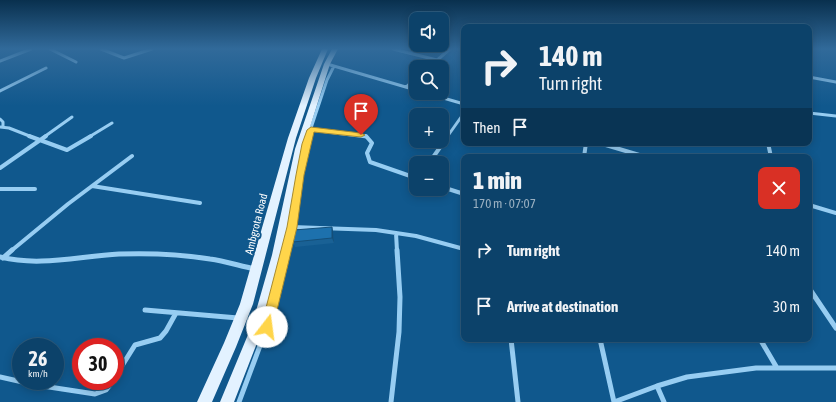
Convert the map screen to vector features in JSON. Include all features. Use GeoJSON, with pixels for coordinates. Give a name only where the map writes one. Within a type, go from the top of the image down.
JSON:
{"type":"FeatureCollection","features":[{"type":"Feature","properties":{"kind":"main road","name":"Ambgrota Road"},"geometry":{"type":"LineString","coordinates":[[204,402],[241,318],[257,270],[294,132],[318,68]]}},
{"type":"Feature","properties":{"kind":"main road"},"geometry":{"type":"LineString","coordinates":[[227,402],[258,325],[278,255],[299,149],[330,68]]}},
{"type":"Feature","properties":{"kind":"street"},"geometry":{"type":"LineString","coordinates":[[0,91],[46,68]]}},
{"type":"Feature","properties":{"kind":"street"},"geometry":{"type":"LineString","coordinates":[[239,402],[267,327],[292,227],[302,167],[311,130],[330,68]]}},
{"type":"Feature","properties":{"kind":"street"},"geometry":{"type":"LineString","coordinates":[[340,68],[409,88]]}},
{"type":"Feature","properties":{"kind":"street"},"geometry":{"type":"LineString","coordinates":[[812,78],[836,82]]}},
{"type":"Feature","properties":{"kind":"street"},"geometry":{"type":"LineString","coordinates":[[406,87],[409,84]]}},
{"type":"Feature","properties":{"kind":"street"},"geometry":{"type":"LineString","coordinates":[[449,100],[461,103]]}},
{"type":"Feature","properties":{"kind":"street"},"geometry":{"type":"LineString","coordinates":[[812,112],[836,116]]}},
{"type":"Feature","properties":{"kind":"street"},"geometry":{"type":"LineString","coordinates":[[0,168],[72,117]]}},
{"type":"Feature","properties":{"kind":"street"},"geometry":{"type":"LineString","coordinates":[[434,156],[461,117]]}},
{"type":"Feature","properties":{"kind":"street"},"geometry":{"type":"LineString","coordinates":[[0,119],[3,122],[1,127],[9,128],[69,150],[112,123]]}},
{"type":"Feature","properties":{"kind":"street"},"geometry":{"type":"LineString","coordinates":[[311,130],[333,131],[366,136],[372,143],[367,153],[370,162],[409,176]]}},
{"type":"Feature","properties":{"kind":"street"},"geometry":{"type":"LineString","coordinates":[[609,146],[636,154]]}},
{"type":"Feature","properties":{"kind":"street"},"geometry":{"type":"LineString","coordinates":[[1,258],[132,156]]}},
{"type":"Feature","properties":{"kind":"street"},"geometry":{"type":"LineString","coordinates":[[92,186],[200,203]]}},
{"type":"Feature","properties":{"kind":"street"},"geometry":{"type":"LineString","coordinates":[[0,188],[35,189]]}},
{"type":"Feature","properties":{"kind":"street"},"geometry":{"type":"LineString","coordinates":[[449,189],[461,193]]}},
{"type":"Feature","properties":{"kind":"street"},"geometry":{"type":"LineString","coordinates":[[812,206],[836,213]]}},
{"type":"Feature","properties":{"kind":"street"},"geometry":{"type":"LineString","coordinates":[[292,227],[376,230],[396,233],[461,248]]}},
{"type":"Feature","properties":{"kind":"street"},"geometry":{"type":"LineString","coordinates":[[391,402],[399,332],[400,297],[396,233]]}},
{"type":"Feature","properties":{"kind":"street"},"geometry":{"type":"LineString","coordinates":[[1,258],[34,262],[107,255],[186,256],[216,260],[257,270]]}},
{"type":"Feature","properties":{"kind":"street"},"geometry":{"type":"LineString","coordinates":[[812,292],[836,328]]}},
{"type":"Feature","properties":{"kind":"street"},"geometry":{"type":"LineString","coordinates":[[145,310],[241,318]]}},
{"type":"Feature","properties":{"kind":"street"},"geometry":{"type":"LineString","coordinates":[[124,363],[134,347],[140,342],[155,340],[161,337],[169,327],[176,312]]}},
{"type":"Feature","properties":{"kind":"street"},"geometry":{"type":"LineString","coordinates":[[510,342],[518,402]]}},
{"type":"Feature","properties":{"kind":"street"},"geometry":{"type":"LineString","coordinates":[[601,342],[614,402],[657,386],[687,377],[756,368],[836,368]]}},
{"type":"Feature","properties":{"kind":"street"},"geometry":{"type":"LineString","coordinates":[[762,342],[777,368]]}},
{"type":"Feature","properties":{"kind":"street"},"geometry":{"type":"LineString","coordinates":[[0,377],[36,385],[95,394],[106,390]]}},
{"type":"Feature","properties":{"kind":"street"},"geometry":{"type":"LineString","coordinates":[[657,386],[664,402]]}},
{"type":"Feature","properties":{"kind":"building"},"geometry":{"type":"Polygon","coordinates":[[[332,227],[332,238],[293,242],[294,230],[332,227]]]}},
{"type":"Feature","properties":{"kind":"route"},"geometry":{"type":"LineString","coordinates":[[267,327],[292,227],[306,144],[311,130],[326,130],[361,135]]}}]}
